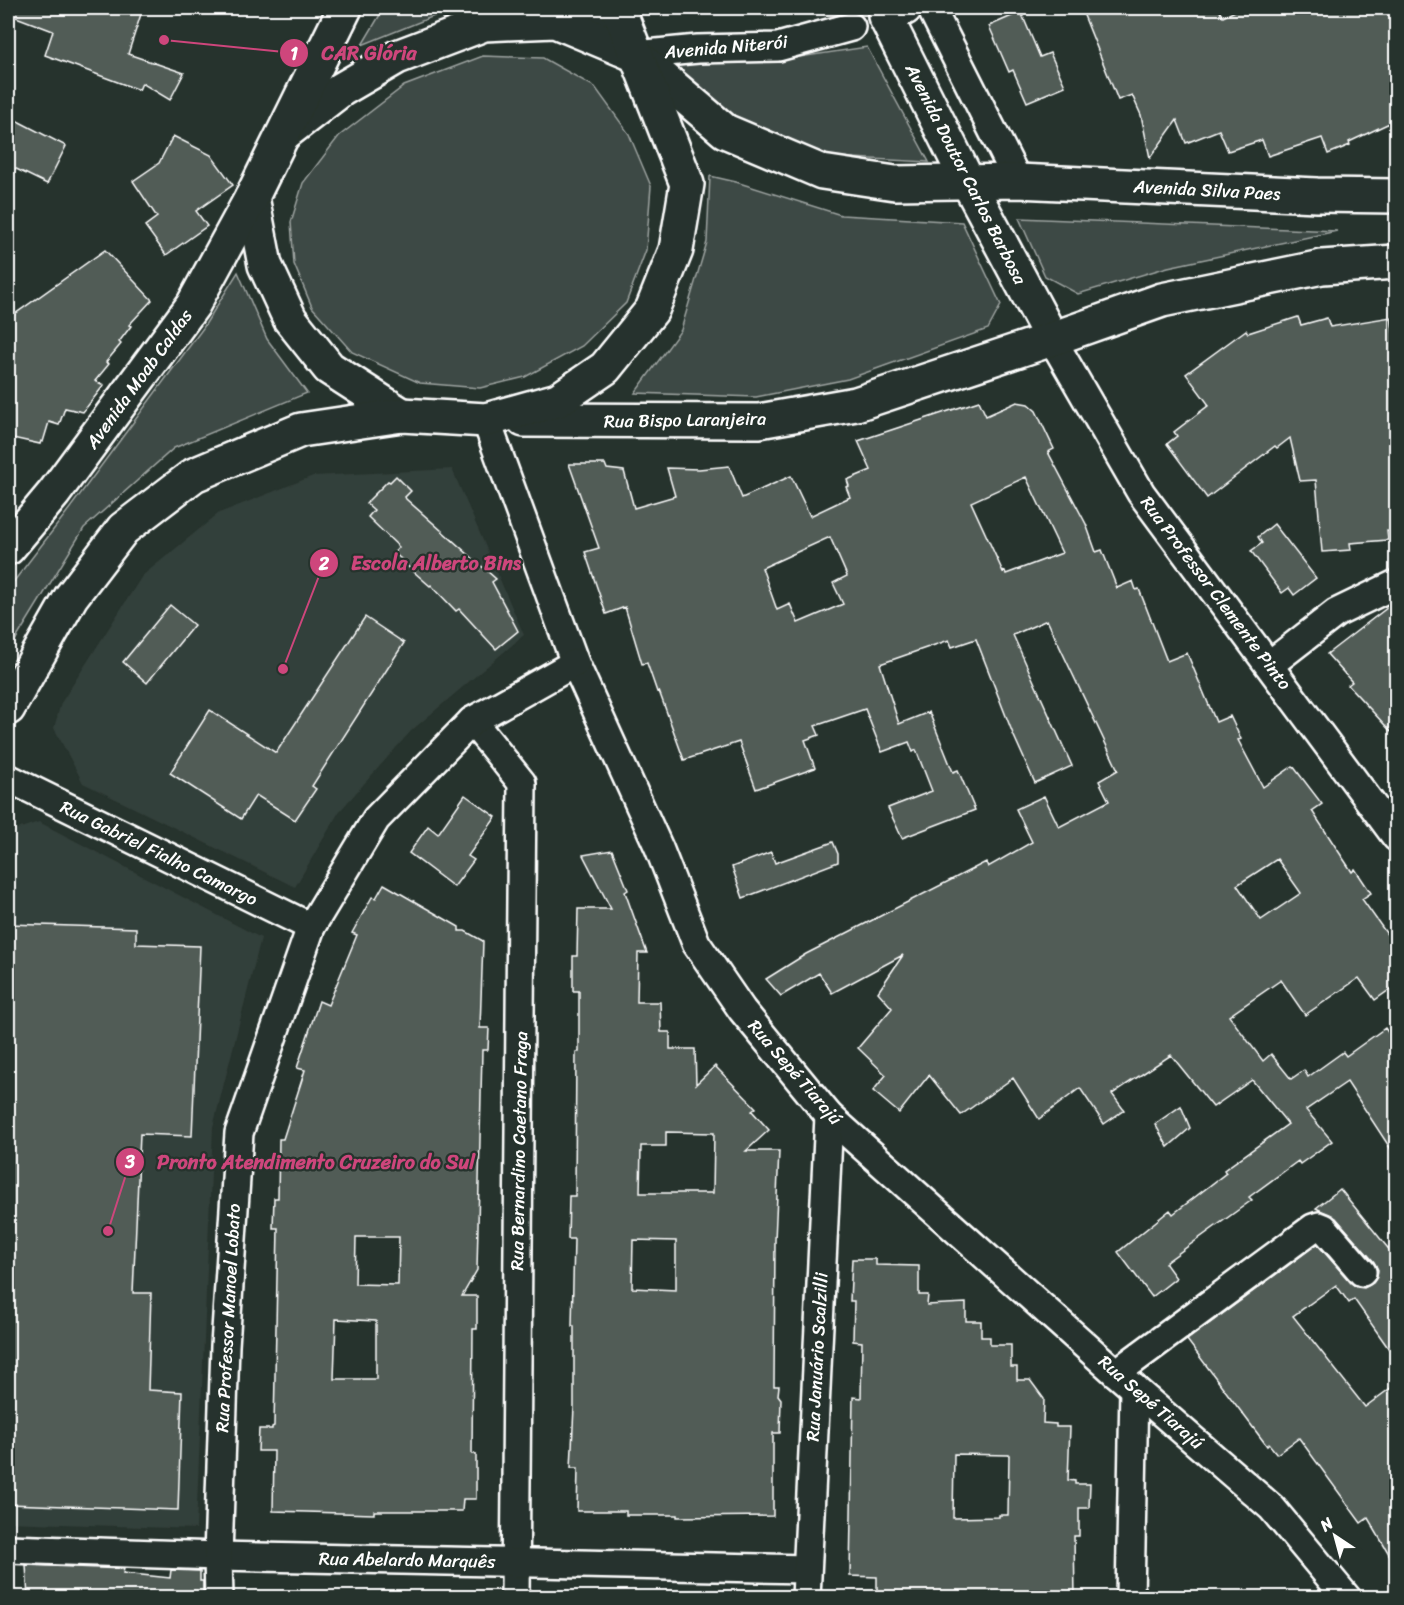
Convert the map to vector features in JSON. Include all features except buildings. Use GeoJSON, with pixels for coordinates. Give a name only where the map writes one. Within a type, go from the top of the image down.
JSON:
{"type":"FeatureCollection","features":[{"type":"Feature","properties":{"kind":"main road"},"geometry":{"type":"LineString","coordinates":[[8,708],[71,597],[123,529],[194,475],[301,430],[402,415],[486,420],[558,400],[605,368],[652,310],[676,250],[687,184],[618,8]]}},
{"type":"Feature","properties":{"kind":"main road","name":"Avenida Moab Caldas"},"geometry":{"type":"LineString","coordinates":[[8,548],[54,494],[187,316],[285,133],[343,9]]}},
{"type":"Feature","properties":{"kind":"main road","name":"Avenida Doutor Carlos Barbosa"},"geometry":{"type":"LineString","coordinates":[[890,10],[968,182],[1052,339]]}},
{"type":"Feature","properties":{"kind":"main road","name":"Avenida Moab Caldas"},"geometry":{"type":"LineString","coordinates":[[285,133],[342,88],[397,57],[484,24],[555,21],[636,55]]}},
{"type":"Feature","properties":{"kind":"main road","name":"Avenida Silva Paes"},"geometry":{"type":"LineString","coordinates":[[636,55],[725,131],[822,172],[895,183],[1018,181],[1317,195],[1396,196]]}},
{"type":"Feature","properties":{"kind":"main road"},"geometry":{"type":"LineString","coordinates":[[252,197],[265,266],[290,319],[329,368],[402,415]]}},
{"type":"Feature","properties":{"kind":"main road"},"geometry":{"type":"LineString","coordinates":[[1052,339],[1162,300],[1322,267],[1396,262]]}},
{"type":"Feature","properties":{"kind":"main road","name":"Rua Bispo Laranjeira"},"geometry":{"type":"LineString","coordinates":[[486,420],[759,421],[856,404],[1052,339]]}},
{"type":"Feature","properties":{"kind":"street"},"geometry":{"type":"LineString","coordinates":[[573,8],[593,16],[636,55]]}},
{"type":"Feature","properties":{"kind":"street"},"geometry":{"type":"LineString","coordinates":[[931,8],[1018,181]]}},
{"type":"Feature","properties":{"kind":"street","name":"Avenida Niterói"},"geometry":{"type":"LineString","coordinates":[[636,55],[698,49],[778,47],[850,27]]}},
{"type":"Feature","properties":{"kind":"street","name":"Rua Professor Clemente Pinto"},"geometry":{"type":"LineString","coordinates":[[1052,339],[1141,493],[1396,837]]}},
{"type":"Feature","properties":{"kind":"street","name":"Rua Sepé Tiarajú"},"geometry":{"type":"LineString","coordinates":[[486,420],[575,663],[659,848],[696,942],[742,1010],[829,1116],[1272,1508],[1347,1598]]}},
{"type":"Feature","properties":{"kind":"street"},"geometry":{"type":"LineString","coordinates":[[1269,665],[1336,613],[1396,584]]}},
{"type":"Feature","properties":{"kind":"street","name":"Rua Professor Manoel Lobato"},"geometry":{"type":"LineString","coordinates":[[219,1598],[218,1556],[225,1346],[239,1133],[311,927],[376,819],[472,722],[575,663]]}},
{"type":"Feature","properties":{"kind":"street","name":"Rua Bernardino Caetano Fraga"},"geometry":{"type":"LineString","coordinates":[[472,722],[522,783],[515,1598]]}},
{"type":"Feature","properties":{"kind":"street","name":"Rua Gabriel Fialho Camargo"},"geometry":{"type":"LineString","coordinates":[[8,778],[311,927]]}},
{"type":"Feature","properties":{"kind":"street","name":"Rua Januário Scalzilli"},"geometry":{"type":"LineString","coordinates":[[806,1598],[829,1116]]}},
{"type":"Feature","properties":{"kind":"street"},"geometry":{"type":"LineString","coordinates":[[1130,1598],[1125,1380],[1313,1228],[1319,1226],[1324,1228],[1362,1272]]}},
{"type":"Feature","properties":{"kind":"street","name":"Rua Abelardo Marquês"},"geometry":{"type":"LineString","coordinates":[[8,1549],[806,1569]]}},
{"type":"Feature","properties":{"kind":"shaded area"},"geometry":{"type":"Polygon","coordinates":[[[384,8],[454,8],[362,45],[384,8]]]}},
{"type":"Feature","properties":{"kind":"shaded area"},"geometry":{"type":"Polygon","coordinates":[[[867,47],[929,162],[832,157],[723,115],[676,77],[679,60],[779,60],[867,47]]]}},
{"type":"Feature","properties":{"kind":"shaded area"},"geometry":{"type":"Polygon","coordinates":[[[483,56],[543,58],[595,87],[629,134],[651,186],[646,250],[626,303],[582,346],[525,377],[480,388],[420,383],[352,352],[312,307],[294,264],[291,222],[303,183],[339,136],[404,86],[483,56]]]}},
{"type":"Feature","properties":{"kind":"shaded area"},"geometry":{"type":"Polygon","coordinates":[[[710,176],[841,215],[962,222],[1001,305],[988,329],[848,379],[756,397],[635,393],[681,330],[707,242],[710,176]]]}},
{"type":"Feature","properties":{"kind":"shaded area"},"geometry":{"type":"Polygon","coordinates":[[[1019,218],[1337,231],[1168,267],[1078,294],[1045,276],[1019,218]]]}},
{"type":"Feature","properties":{"kind":"shaded area"},"geometry":{"type":"Polygon","coordinates":[[[238,272],[267,339],[307,393],[174,448],[84,528],[8,652],[8,589],[203,328],[238,272]]]}},
{"type":"Feature","properties":{"kind":"shaded area"},"geometry":{"type":"Polygon","coordinates":[[[452,469],[524,635],[411,731],[339,812],[295,887],[83,783],[54,728],[61,703],[142,576],[219,513],[313,476],[452,469]]]}},
{"type":"Feature","properties":{"kind":"shaded area"},"geometry":{"type":"Polygon","coordinates":[[[39,822],[261,938],[213,1127],[196,1529],[8,1522],[8,832],[39,822]]]}},
{"type":"Feature","properties":{"kind":"place","name":"CAR Glória"},"geometry":{"type":"Point","coordinates":[164,40]}},
{"type":"Feature","properties":{"kind":"place","name":"Escola Alberto Bins"},"geometry":{"type":"Point","coordinates":[283,669]}},
{"type":"Feature","properties":{"kind":"place","name":"Pronto Atendimento Cruzeiro do Sul"},"geometry":{"type":"Point","coordinates":[108,1231]}}]}
